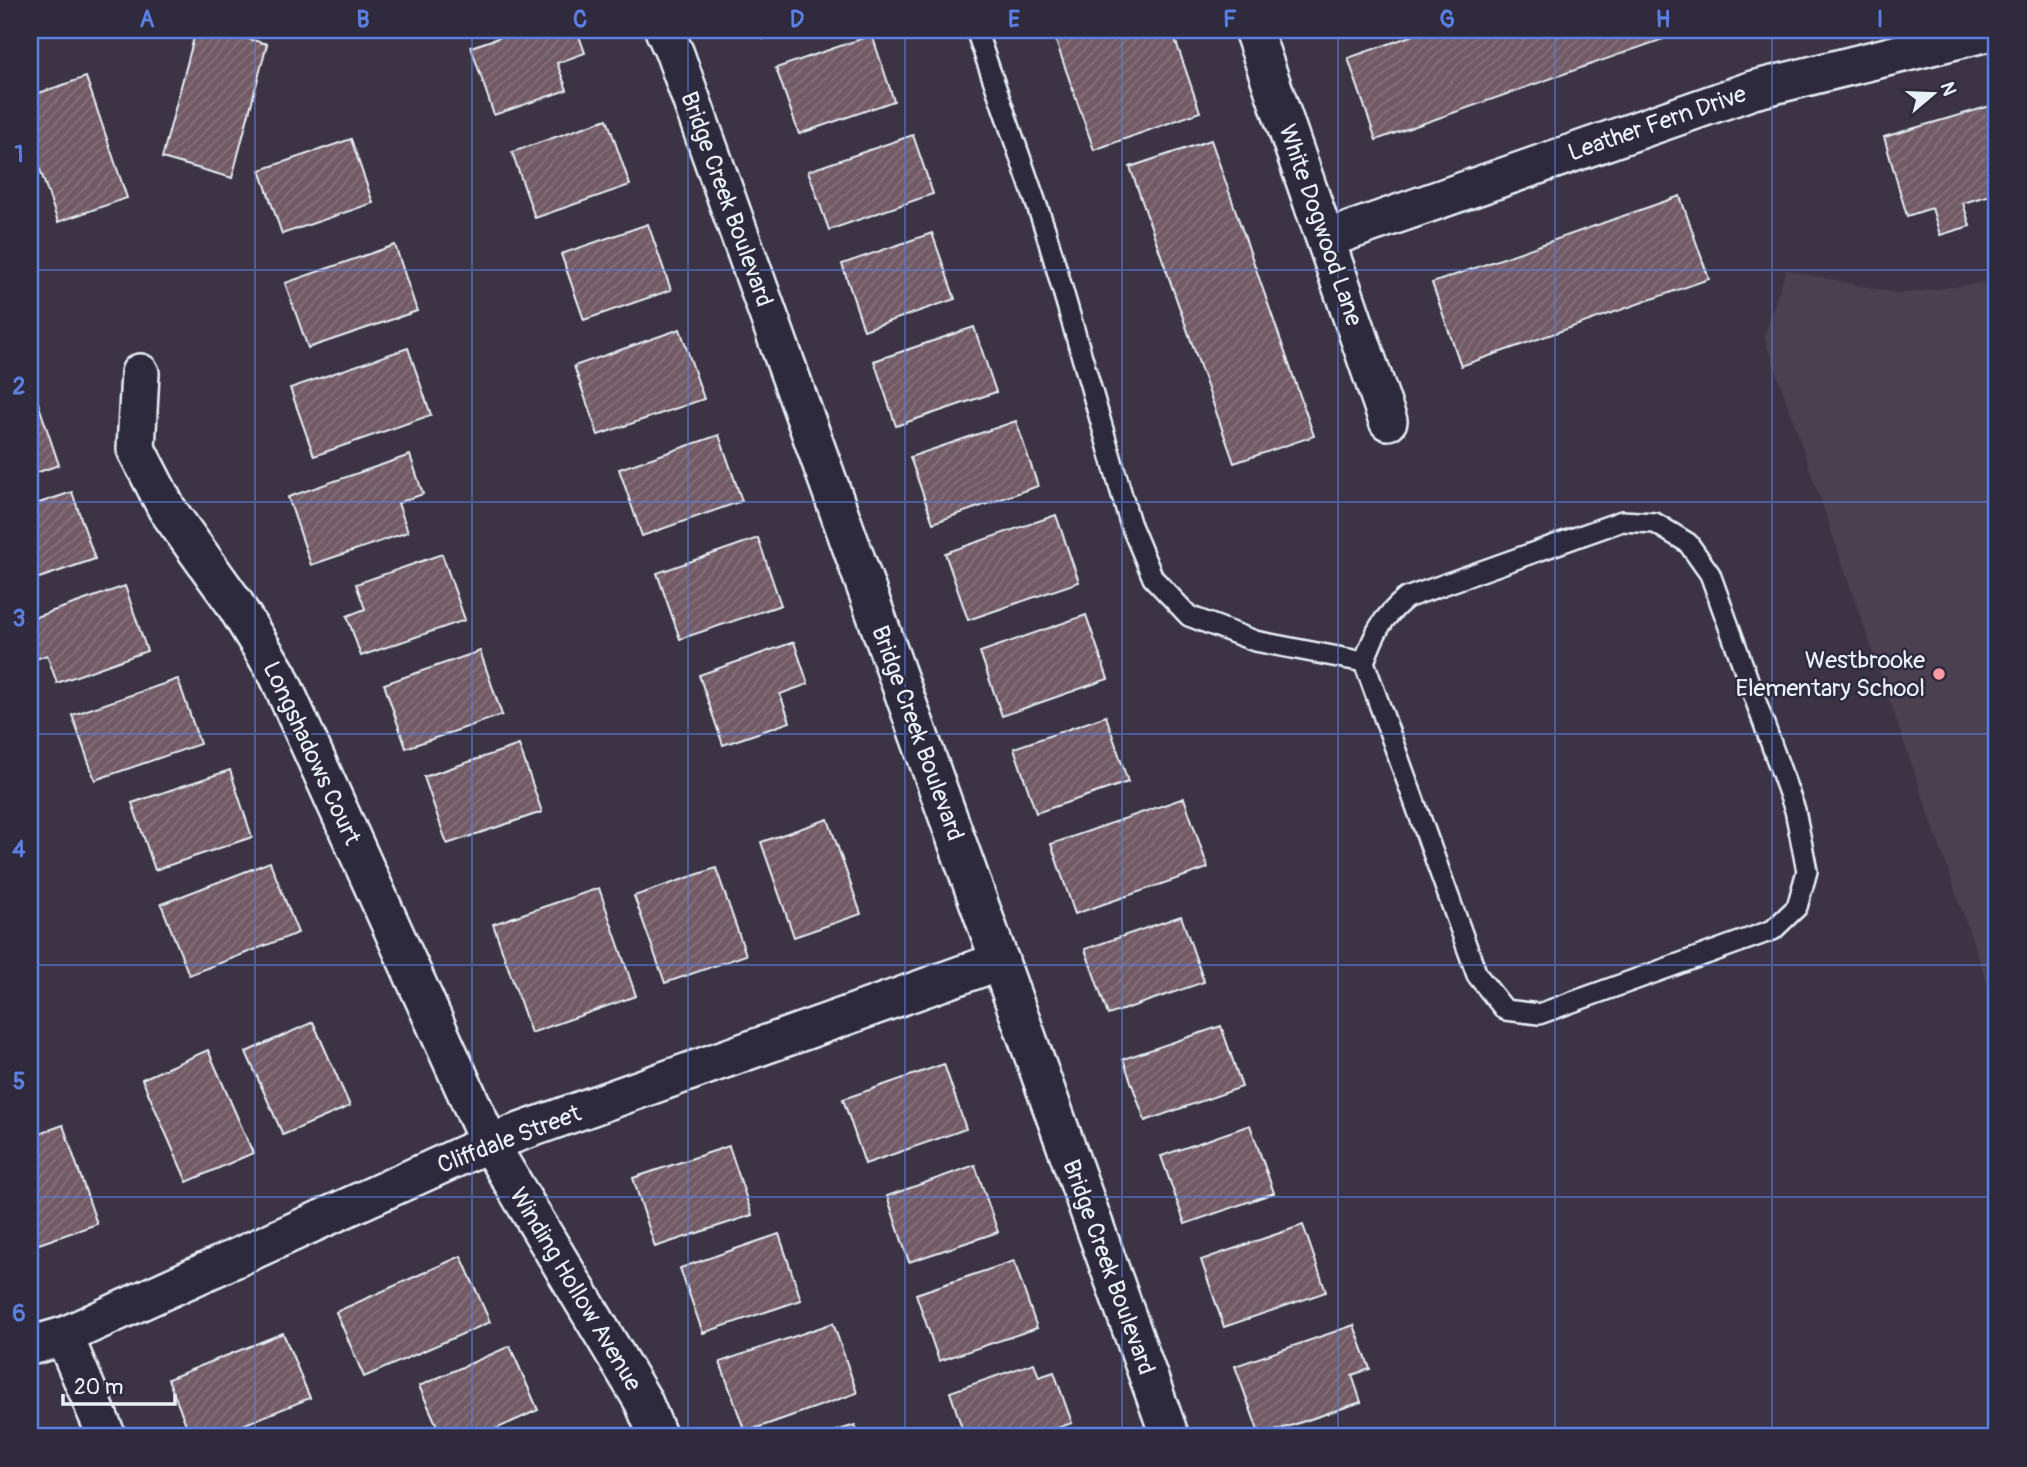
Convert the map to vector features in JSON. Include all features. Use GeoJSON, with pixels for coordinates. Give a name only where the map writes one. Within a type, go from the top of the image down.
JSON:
{"type":"FeatureCollection","features":[{"type":"Feature","properties":{"kind":"street","name":"Bridge Creek Boulevard"},"geometry":{"type":"LineString","coordinates":[[664,30],[675,54],[1170,1437]]}},
{"type":"Feature","properties":{"kind":"street","name":"White Dogwood Lane"},"geometry":{"type":"LineString","coordinates":[[1253,30],[1388,421]]}},
{"type":"Feature","properties":{"kind":"street","name":"Leather Fern Drive"},"geometry":{"type":"LineString","coordinates":[[1326,239],[1753,90],[1996,30]]}},
{"type":"Feature","properties":{"kind":"street","name":"Longshadows Court"},"geometry":{"type":"LineString","coordinates":[[140,373],[136,449],[167,509],[233,601],[278,675],[489,1143]]}},
{"type":"Feature","properties":{"kind":"street","name":"Cliffdale Street"},"geometry":{"type":"LineString","coordinates":[[47,1341],[489,1143],[1000,961]]}},
{"type":"Feature","properties":{"kind":"street","name":"Winding Hollow Avenue"},"geometry":{"type":"LineString","coordinates":[[489,1143],[643,1401],[658,1437]]}},
{"type":"Feature","properties":{"kind":"street"},"geometry":{"type":"LineString","coordinates":[[47,1341],[107,1437]]}},
{"type":"Feature","properties":{"kind":"lane"},"geometry":{"type":"LineString","coordinates":[[975,30],[1045,229],[1130,523],[1153,578],[1189,616],[1255,641],[1364,662]]}},
{"type":"Feature","properties":{"kind":"lane"},"geometry":{"type":"LineString","coordinates":[[1622,521],[1655,523],[1688,543],[1710,574],[1795,810],[1807,871],[1797,907],[1773,930],[1539,1014],[1505,1010],[1477,975],[1364,662],[1374,634],[1389,612],[1406,598],[1622,521]]}},
{"type":"Feature","properties":{"kind":"shaded area","name":"Westbrooke Elementary School"},"geometry":{"type":"Polygon","coordinates":[[[1786,270],[1900,294],[1997,281],[1997,1012],[1764,336],[1786,270]]]}},
{"type":"Feature","properties":{"kind":"building"},"geometry":{"type":"Polygon","coordinates":[[[196,30],[216,30],[267,44],[232,178],[162,158],[196,30]]]}},
{"type":"Feature","properties":{"kind":"building"},"geometry":{"type":"Polygon","coordinates":[[[522,30],[577,30],[585,53],[557,63],[567,90],[494,115],[471,47],[522,30]]]}},
{"type":"Feature","properties":{"kind":"building"},"geometry":{"type":"Polygon","coordinates":[[[760,30],[789,30],[763,39],[760,30]]]}},
{"type":"Feature","properties":{"kind":"building"},"geometry":{"type":"Polygon","coordinates":[[[1052,30],[1172,30],[1200,112],[1094,150],[1052,30]]]}},
{"type":"Feature","properties":{"kind":"building"},"geometry":{"type":"Polygon","coordinates":[[[1428,30],[1670,30],[1672,36],[1376,140],[1348,58],[1428,30]]]}},
{"type":"Feature","properties":{"kind":"building"},"geometry":{"type":"Polygon","coordinates":[[[872,35],[894,101],[799,134],[776,68],[872,35]]]}},
{"type":"Feature","properties":{"kind":"building"},"geometry":{"type":"Polygon","coordinates":[[[86,77],[127,198],[58,222],[30,140],[30,96],[86,77]]]}},
{"type":"Feature","properties":{"kind":"building"},"geometry":{"type":"Polygon","coordinates":[[[1997,104],[1997,193],[1963,203],[1970,226],[1940,235],[1932,208],[1907,216],[1884,137],[1997,104]]]}},
{"type":"Feature","properties":{"kind":"building"},"geometry":{"type":"Polygon","coordinates":[[[607,119],[630,185],[535,218],[512,152],[607,119]]]}},
{"type":"Feature","properties":{"kind":"building"},"geometry":{"type":"Polygon","coordinates":[[[913,135],[933,194],[829,230],[808,171],[913,135]]]}},
{"type":"Feature","properties":{"kind":"building"},"geometry":{"type":"Polygon","coordinates":[[[351,139],[373,203],[282,234],[260,170],[351,139]]]}},
{"type":"Feature","properties":{"kind":"building"},"geometry":{"type":"Polygon","coordinates":[[[1211,140],[1314,436],[1234,463],[1130,167],[1211,140]]]}},
{"type":"Feature","properties":{"kind":"building"},"geometry":{"type":"Polygon","coordinates":[[[1680,196],[1709,279],[1461,366],[1432,283],[1680,196]]]}},
{"type":"Feature","properties":{"kind":"building"},"geometry":{"type":"Polygon","coordinates":[[[648,224],[671,290],[584,320],[561,254],[648,224]]]}},
{"type":"Feature","properties":{"kind":"building"},"geometry":{"type":"Polygon","coordinates":[[[932,233],[955,299],[864,330],[842,264],[932,233]]]}},
{"type":"Feature","properties":{"kind":"building"},"geometry":{"type":"Polygon","coordinates":[[[395,245],[417,311],[308,348],[285,283],[395,245]]]}},
{"type":"Feature","properties":{"kind":"building"},"geometry":{"type":"Polygon","coordinates":[[[974,327],[996,392],[896,426],[874,361],[974,327]]]}},
{"type":"Feature","properties":{"kind":"building"},"geometry":{"type":"Polygon","coordinates":[[[680,329],[704,399],[598,435],[574,366],[680,329]]]}},
{"type":"Feature","properties":{"kind":"building"},"geometry":{"type":"Polygon","coordinates":[[[408,348],[431,415],[314,456],[290,388],[408,348]]]}},
{"type":"Feature","properties":{"kind":"building"},"geometry":{"type":"Polygon","coordinates":[[[36,397],[59,465],[30,475],[30,399],[36,397]]]}},
{"type":"Feature","properties":{"kind":"building"},"geometry":{"type":"Polygon","coordinates":[[[1016,421],[1038,486],[933,523],[910,457],[1016,421]]]}},
{"type":"Feature","properties":{"kind":"building"},"geometry":{"type":"Polygon","coordinates":[[[719,435],[742,501],[642,536],[619,469],[719,435]]]}},
{"type":"Feature","properties":{"kind":"building"},"geometry":{"type":"Polygon","coordinates":[[[410,455],[423,494],[398,503],[408,532],[311,565],[288,497],[410,455]]]}},
{"type":"Feature","properties":{"kind":"building"},"geometry":{"type":"Polygon","coordinates":[[[72,492],[95,559],[30,581],[30,506],[72,492]]]}},
{"type":"Feature","properties":{"kind":"building"},"geometry":{"type":"Polygon","coordinates":[[[1056,515],[1079,582],[968,620],[945,553],[1056,515]]]}},
{"type":"Feature","properties":{"kind":"building"},"geometry":{"type":"Polygon","coordinates":[[[758,538],[781,605],[680,639],[657,573],[758,538]]]}},
{"type":"Feature","properties":{"kind":"building"},"geometry":{"type":"Polygon","coordinates":[[[442,554],[465,620],[361,656],[347,616],[365,609],[356,584],[442,554]]]}},
{"type":"Feature","properties":{"kind":"building"},"geometry":{"type":"Polygon","coordinates":[[[125,586],[147,651],[57,683],[47,655],[30,661],[30,619],[125,586]]]}},
{"type":"Feature","properties":{"kind":"building"},"geometry":{"type":"Polygon","coordinates":[[[1086,615],[1108,679],[1002,716],[980,652],[1086,615]]]}},
{"type":"Feature","properties":{"kind":"building"},"geometry":{"type":"Polygon","coordinates":[[[794,642],[808,684],[780,694],[790,722],[723,745],[699,675],[794,642]]]}},
{"type":"Feature","properties":{"kind":"building"},"geometry":{"type":"Polygon","coordinates":[[[480,651],[502,715],[406,748],[384,684],[480,651]]]}},
{"type":"Feature","properties":{"kind":"building"},"geometry":{"type":"Polygon","coordinates":[[[178,679],[200,744],[95,780],[72,715],[178,679]]]}},
{"type":"Feature","properties":{"kind":"building"},"geometry":{"type":"Polygon","coordinates":[[[1106,716],[1128,782],[1036,813],[1014,748],[1106,716]]]}},
{"type":"Feature","properties":{"kind":"building"},"geometry":{"type":"Polygon","coordinates":[[[519,745],[542,812],[447,844],[424,777],[519,745]]]}},
{"type":"Feature","properties":{"kind":"building"},"geometry":{"type":"Polygon","coordinates":[[[230,770],[252,837],[155,870],[132,803],[230,770]]]}},
{"type":"Feature","properties":{"kind":"building"},"geometry":{"type":"Polygon","coordinates":[[[1184,798],[1208,868],[1075,914],[1051,844],[1184,798]]]}},
{"type":"Feature","properties":{"kind":"building"},"geometry":{"type":"Polygon","coordinates":[[[828,819],[861,914],[794,937],[761,842],[828,819]]]}},
{"type":"Feature","properties":{"kind":"building"},"geometry":{"type":"Polygon","coordinates":[[[270,862],[298,933],[189,975],[161,904],[270,862]]]}},
{"type":"Feature","properties":{"kind":"building"},"geometry":{"type":"Polygon","coordinates":[[[716,868],[746,955],[665,983],[634,896],[716,868]]]}},
{"type":"Feature","properties":{"kind":"building"},"geometry":{"type":"Polygon","coordinates":[[[599,888],[636,996],[531,1033],[493,924],[599,888]]]}},
{"type":"Feature","properties":{"kind":"building"},"geometry":{"type":"Polygon","coordinates":[[[1181,916],[1204,982],[1108,1015],[1085,949],[1181,916]]]}},
{"type":"Feature","properties":{"kind":"building"},"geometry":{"type":"Polygon","coordinates":[[[313,1022],[350,1106],[283,1135],[246,1052],[313,1022]]]}},
{"type":"Feature","properties":{"kind":"building"},"geometry":{"type":"Polygon","coordinates":[[[1221,1026],[1242,1087],[1145,1121],[1123,1059],[1221,1026]]]}},
{"type":"Feature","properties":{"kind":"building"},"geometry":{"type":"Polygon","coordinates":[[[208,1050],[253,1153],[187,1182],[142,1079],[208,1050]]]}},
{"type":"Feature","properties":{"kind":"building"},"geometry":{"type":"Polygon","coordinates":[[[944,1064],[966,1129],[865,1164],[843,1099],[944,1064]]]}},
{"type":"Feature","properties":{"kind":"building"},"geometry":{"type":"Polygon","coordinates":[[[63,1125],[97,1224],[30,1247],[30,1137],[63,1125]]]}},
{"type":"Feature","properties":{"kind":"building"},"geometry":{"type":"Polygon","coordinates":[[[1250,1125],[1274,1193],[1185,1224],[1161,1156],[1250,1125]]]}},
{"type":"Feature","properties":{"kind":"building"},"geometry":{"type":"Polygon","coordinates":[[[729,1146],[752,1215],[655,1247],[633,1178],[729,1146]]]}},
{"type":"Feature","properties":{"kind":"building"},"geometry":{"type":"Polygon","coordinates":[[[975,1165],[998,1232],[909,1262],[887,1196],[975,1165]]]}},
{"type":"Feature","properties":{"kind":"building"},"geometry":{"type":"Polygon","coordinates":[[[1303,1225],[1326,1292],[1224,1327],[1201,1260],[1303,1225]]]}},
{"type":"Feature","properties":{"kind":"building"},"geometry":{"type":"Polygon","coordinates":[[[779,1234],[801,1300],[703,1333],[680,1268],[779,1234]]]}},
{"type":"Feature","properties":{"kind":"building"},"geometry":{"type":"Polygon","coordinates":[[[461,1256],[490,1322],[364,1377],[336,1312],[461,1256]]]}},
{"type":"Feature","properties":{"kind":"building"},"geometry":{"type":"Polygon","coordinates":[[[1014,1261],[1037,1328],[939,1361],[916,1294],[1014,1261]]]}},
{"type":"Feature","properties":{"kind":"building"},"geometry":{"type":"Polygon","coordinates":[[[833,1323],[857,1393],[745,1432],[720,1362],[833,1323]]]}},
{"type":"Feature","properties":{"kind":"building"},"geometry":{"type":"Polygon","coordinates":[[[1354,1325],[1370,1369],[1352,1375],[1361,1402],[1260,1436],[1235,1366],[1354,1325]]]}},
{"type":"Feature","properties":{"kind":"building"},"geometry":{"type":"Polygon","coordinates":[[[283,1333],[310,1398],[213,1437],[191,1437],[168,1379],[283,1333]]]}},
{"type":"Feature","properties":{"kind":"building"},"geometry":{"type":"Polygon","coordinates":[[[510,1346],[538,1410],[478,1437],[442,1437],[419,1386],[510,1346]]]}},
{"type":"Feature","properties":{"kind":"building"},"geometry":{"type":"Polygon","coordinates":[[[1034,1363],[1039,1377],[1054,1372],[1072,1423],[1031,1437],[965,1437],[950,1392],[1034,1363]]]}},
{"type":"Feature","properties":{"kind":"building"},"geometry":{"type":"Polygon","coordinates":[[[855,1425],[860,1437],[818,1437],[855,1425]]]}},
{"type":"Feature","properties":{"kind":"place","name":"Westbrooke Elementary School"},"geometry":{"type":"Point","coordinates":[1939,674]}}]}
